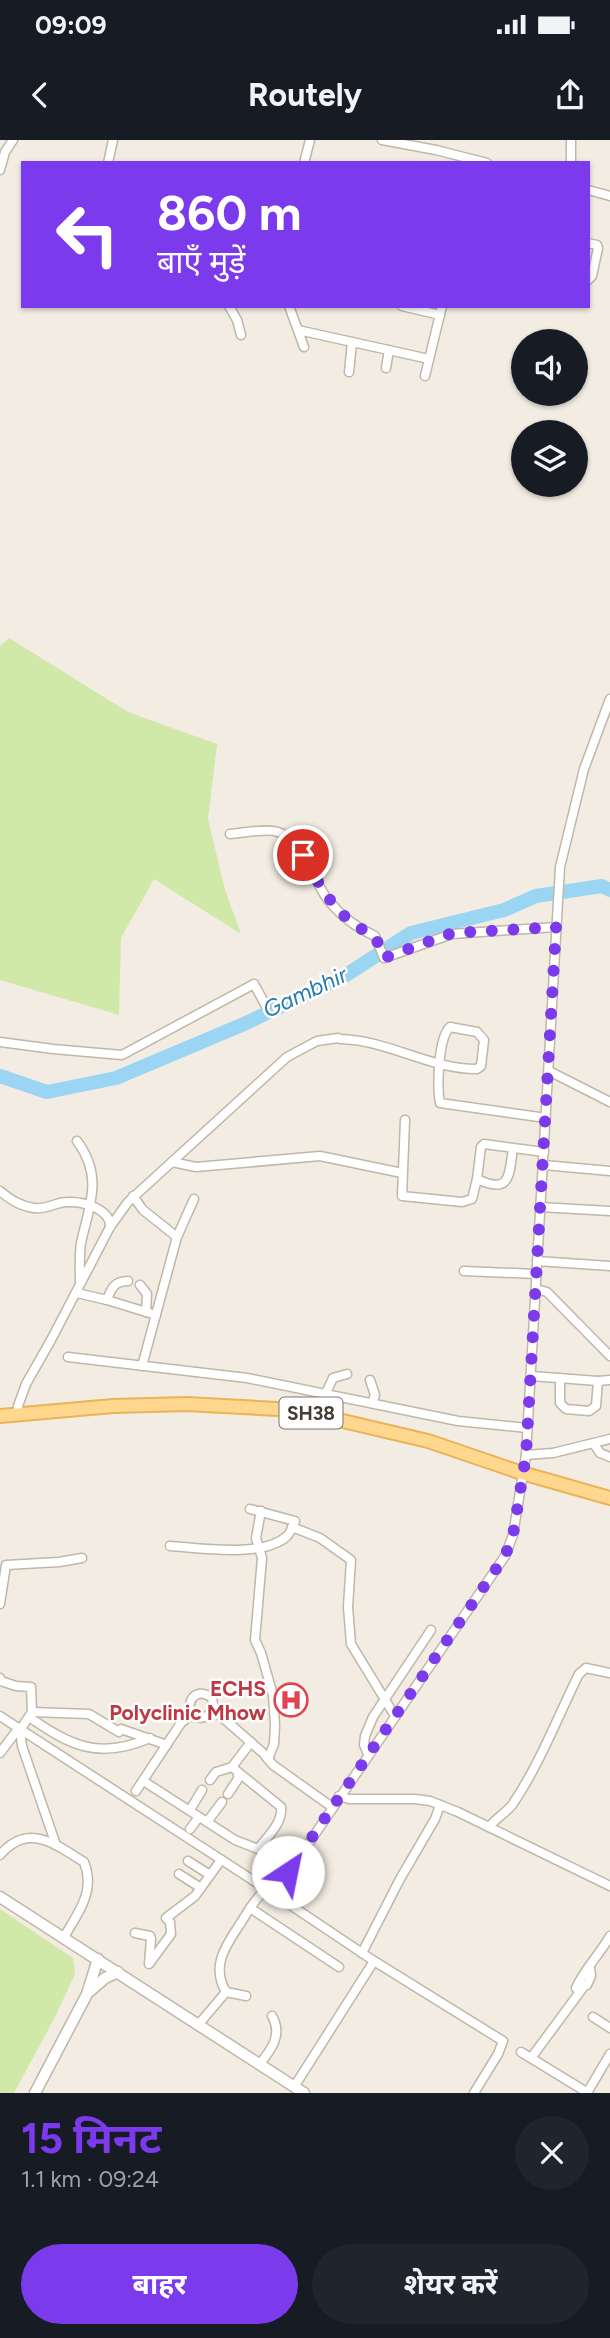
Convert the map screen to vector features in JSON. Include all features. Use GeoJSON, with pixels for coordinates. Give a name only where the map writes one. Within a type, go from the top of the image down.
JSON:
{"type":"FeatureCollection","features":[{"type":"Feature","properties":{"kind":"main road","name":"SH38"},"geometry":{"type":"LineString","coordinates":[[0,1416],[113,1406],[174,1405],[296,1410],[428,1441],[522,1473],[610,1498]]}},
{"type":"Feature","properties":{"kind":"street"},"geometry":{"type":"LineString","coordinates":[[0,170],[5,152],[13,140]]}},
{"type":"Feature","properties":{"kind":"street"},"geometry":{"type":"LineString","coordinates":[[108,161],[113,140]]}},
{"type":"Feature","properties":{"kind":"street"},"geometry":{"type":"LineString","coordinates":[[382,140],[479,161]]}},
{"type":"Feature","properties":{"kind":"street"},"geometry":{"type":"LineString","coordinates":[[570,140],[570,161]]}},
{"type":"Feature","properties":{"kind":"street"},"geometry":{"type":"LineString","coordinates":[[304,161],[307,143]]}},
{"type":"Feature","properties":{"kind":"street"},"geometry":{"type":"LineString","coordinates":[[590,191],[610,196]]}},
{"type":"Feature","properties":{"kind":"street"},"geometry":{"type":"LineString","coordinates":[[590,243],[597,245],[598,248],[590,278]]}},
{"type":"Feature","properties":{"kind":"street"},"geometry":{"type":"LineString","coordinates":[[230,308],[241,335]]}},
{"type":"Feature","properties":{"kind":"street"},"geometry":{"type":"LineString","coordinates":[[290,308],[304,347]]}},
{"type":"Feature","properties":{"kind":"street"},"geometry":{"type":"LineString","coordinates":[[418,308],[441,311],[425,376]]}},
{"type":"Feature","properties":{"kind":"street"},"geometry":{"type":"LineString","coordinates":[[298,330],[429,359]]}},
{"type":"Feature","properties":{"kind":"street"},"geometry":{"type":"LineString","coordinates":[[349,372],[352,342]]}},
{"type":"Feature","properties":{"kind":"street"},"geometry":{"type":"LineString","coordinates":[[386,368],[389,350]]}},
{"type":"Feature","properties":{"kind":"street"},"geometry":{"type":"LineString","coordinates":[[274,1894],[505,1556],[513,1535],[526,1455],[559,867],[584,769],[610,699]]}},
{"type":"Feature","properties":{"kind":"street"},"geometry":{"type":"LineString","coordinates":[[230,834],[275,830],[294,842],[328,900],[358,928],[375,936],[384,958],[452,933],[556,927]]}},
{"type":"Feature","properties":{"kind":"street"},"geometry":{"type":"LineString","coordinates":[[0,1042],[122,1055],[254,984],[266,1006]]}},
{"type":"Feature","properties":{"kind":"street"},"geometry":{"type":"LineString","coordinates":[[19,1415],[18,1406],[26,1384],[110,1227],[133,1196],[287,1057],[317,1041],[362,1039],[440,1065],[477,1069],[481,1066],[484,1040],[477,1032],[450,1027],[444,1032],[440,1065],[438,1091],[440,1103],[546,1118]]}},
{"type":"Feature","properties":{"kind":"street"},"geometry":{"type":"LineString","coordinates":[[549,1072],[610,1102]]}},
{"type":"Feature","properties":{"kind":"street"},"geometry":{"type":"LineString","coordinates":[[405,1120],[402,1196],[462,1202],[472,1199],[481,1147],[484,1144],[544,1152]]}},
{"type":"Feature","properties":{"kind":"street"},"geometry":{"type":"LineString","coordinates":[[77,1141],[87,1154],[92,1189],[92,1207],[80,1246],[78,1289]]}},
{"type":"Feature","properties":{"kind":"street"},"geometry":{"type":"LineString","coordinates":[[477,1179],[496,1186],[504,1184],[508,1178],[513,1148]]}},
{"type":"Feature","properties":{"kind":"street"},"geometry":{"type":"LineString","coordinates":[[172,1162],[196,1167],[320,1156],[402,1173]]}},
{"type":"Feature","properties":{"kind":"street"},"geometry":{"type":"LineString","coordinates":[[544,1165],[610,1171]]}},
{"type":"Feature","properties":{"kind":"street"},"geometry":{"type":"LineString","coordinates":[[0,1191],[16,1204],[34,1208],[66,1202],[92,1207],[106,1213],[111,1219],[110,1227]]}},
{"type":"Feature","properties":{"kind":"street"},"geometry":{"type":"LineString","coordinates":[[133,1196],[144,1210],[177,1237]]}},
{"type":"Feature","properties":{"kind":"street"},"geometry":{"type":"LineString","coordinates":[[142,1366],[177,1237],[194,1199]]}},
{"type":"Feature","properties":{"kind":"street"},"geometry":{"type":"LineString","coordinates":[[540,1207],[610,1211]]}},
{"type":"Feature","properties":{"kind":"street"},"geometry":{"type":"LineString","coordinates":[[537,1261],[610,1266]]}},
{"type":"Feature","properties":{"kind":"street"},"geometry":{"type":"LineString","coordinates":[[464,1271],[537,1274]]}},
{"type":"Feature","properties":{"kind":"street"},"geometry":{"type":"LineString","coordinates":[[107,1300],[114,1285],[120,1281],[128,1281]]}},
{"type":"Feature","properties":{"kind":"street"},"geometry":{"type":"LineString","coordinates":[[140,1285],[147,1294],[146,1312]]}},
{"type":"Feature","properties":{"kind":"street"},"geometry":{"type":"LineString","coordinates":[[78,1289],[156,1315]]}},
{"type":"Feature","properties":{"kind":"street"},"geometry":{"type":"LineString","coordinates":[[536,1289],[547,1292],[610,1356]]}},
{"type":"Feature","properties":{"kind":"street"},"geometry":{"type":"LineString","coordinates":[[68,1357],[247,1378],[458,1421],[527,1428]]}},
{"type":"Feature","properties":{"kind":"street"},"geometry":{"type":"LineString","coordinates":[[326,1393],[333,1378],[347,1374]]}},
{"type":"Feature","properties":{"kind":"street"},"geometry":{"type":"LineString","coordinates":[[531,1376],[610,1380]]}},
{"type":"Feature","properties":{"kind":"street"},"geometry":{"type":"LineString","coordinates":[[560,1378],[560,1403],[566,1409],[589,1411],[596,1406],[598,1381]]}},
{"type":"Feature","properties":{"kind":"street"},"geometry":{"type":"LineString","coordinates":[[370,1380],[375,1395],[372,1403]]}},
{"type":"Feature","properties":{"kind":"street"},"geometry":{"type":"LineString","coordinates":[[526,1455],[553,1453],[610,1440]]}},
{"type":"Feature","properties":{"kind":"street"},"geometry":{"type":"LineString","coordinates":[[594,1444],[600,1453],[610,1457]]}},
{"type":"Feature","properties":{"kind":"street"},"geometry":{"type":"LineString","coordinates":[[170,1546],[260,1549],[287,1536],[295,1521],[250,1509]]}},
{"type":"Feature","properties":{"kind":"street"},"geometry":{"type":"LineString","coordinates":[[261,1511],[256,1538],[262,1558],[255,1640],[273,1695],[274,1744],[268,1759]]}},
{"type":"Feature","properties":{"kind":"street"},"geometry":{"type":"LineString","coordinates":[[292,1527],[320,1538],[351,1560],[348,1607],[351,1644],[395,1716]]}},
{"type":"Feature","properties":{"kind":"street"},"geometry":{"type":"LineString","coordinates":[[0,1604],[6,1565],[82,1558]]}},
{"type":"Feature","properties":{"kind":"street"},"geometry":{"type":"LineString","coordinates":[[368,1754],[364,1745],[365,1735],[373,1717],[430,1630]]}},
{"type":"Feature","properties":{"kind":"street"},"geometry":{"type":"LineString","coordinates":[[489,1827],[511,1807],[534,1768],[579,1674],[586,1668],[610,1674]]}},
{"type":"Feature","properties":{"kind":"street"},"geometry":{"type":"LineString","coordinates":[[0,1678],[1,1681],[16,1686],[31,1687],[30,1714],[0,1753]]}},
{"type":"Feature","properties":{"kind":"street"},"geometry":{"type":"LineString","coordinates":[[191,1715],[190,1703],[193,1696],[206,1693],[212,1698],[214,1710],[268,1759],[291,1779],[332,1807]]}},
{"type":"Feature","properties":{"kind":"street"},"geometry":{"type":"LineString","coordinates":[[191,1715],[200,1719],[207,1717],[214,1710]]}},
{"type":"Feature","properties":{"kind":"street"},"geometry":{"type":"LineString","coordinates":[[30,1714],[89,1714],[120,1730],[167,1745]]}},
{"type":"Feature","properties":{"kind":"street"},"geometry":{"type":"LineString","coordinates":[[30,1714],[72,1743],[88,1749],[112,1749],[150,1738]]}},
{"type":"Feature","properties":{"kind":"street"},"geometry":{"type":"LineString","coordinates":[[136,1791],[181,1723],[191,1715]]}},
{"type":"Feature","properties":{"kind":"street"},"geometry":{"type":"LineString","coordinates":[[0,1716],[374,1961],[503,2041],[474,2093]]}},
{"type":"Feature","properties":{"kind":"street"},"geometry":{"type":"LineString","coordinates":[[19,1729],[22,1746],[56,1845]]}},
{"type":"Feature","properties":{"kind":"street"},"geometry":{"type":"LineString","coordinates":[[228,1794],[238,1779],[235,1770],[251,1742]]}},
{"type":"Feature","properties":{"kind":"street"},"geometry":{"type":"LineString","coordinates":[[148,1784],[235,1840],[258,1849],[278,1822],[281,1807],[235,1770],[216,1772],[210,1780]]}},
{"type":"Feature","properties":{"kind":"street"},"geometry":{"type":"LineString","coordinates":[[190,1810],[202,1790]]}},
{"type":"Feature","properties":{"kind":"street"},"geometry":{"type":"LineString","coordinates":[[339,1796],[349,1799],[415,1799],[440,1805],[610,1886]]}},
{"type":"Feature","properties":{"kind":"street"},"geometry":{"type":"LineString","coordinates":[[190,1829],[222,1802]]}},
{"type":"Feature","properties":{"kind":"street"},"geometry":{"type":"LineString","coordinates":[[362,1953],[435,1819],[440,1805]]}},
{"type":"Feature","properties":{"kind":"street"},"geometry":{"type":"LineString","coordinates":[[0,1855],[18,1839],[26,1837],[56,1845],[84,1862],[90,1885],[64,1937]]}},
{"type":"Feature","properties":{"kind":"street"},"geometry":{"type":"LineString","coordinates":[[135,1933],[150,1936],[149,1964],[171,1934],[170,1922],[166,1917],[195,1896],[221,1860]]}},
{"type":"Feature","properties":{"kind":"street"},"geometry":{"type":"LineString","coordinates":[[188,1861],[210,1875]]}},
{"type":"Feature","properties":{"kind":"street"},"geometry":{"type":"LineString","coordinates":[[179,1874],[201,1888]]}},
{"type":"Feature","properties":{"kind":"street"},"geometry":{"type":"LineString","coordinates":[[246,1996],[226,1992],[220,1983],[218,1972],[222,1951],[266,1889]]}},
{"type":"Feature","properties":{"kind":"street"},"geometry":{"type":"LineString","coordinates":[[0,1897],[299,2091],[374,1961]]}},
{"type":"Feature","properties":{"kind":"street"},"geometry":{"type":"LineString","coordinates":[[250,1908],[339,1967]]}},
{"type":"Feature","properties":{"kind":"street"},"geometry":{"type":"LineString","coordinates":[[531,2058],[587,1985],[590,1968],[610,1936]]}},
{"type":"Feature","properties":{"kind":"street"},"geometry":{"type":"LineString","coordinates":[[600,1953],[610,1959]]}},
{"type":"Feature","properties":{"kind":"street"},"geometry":{"type":"LineString","coordinates":[[35,2093],[87,1994],[98,1959]]}},
{"type":"Feature","properties":{"kind":"street"},"geometry":{"type":"LineString","coordinates":[[87,1994],[105,1978],[118,1972]]}},
{"type":"Feature","properties":{"kind":"street"},"geometry":{"type":"LineString","coordinates":[[198,2025],[226,1992]]}},
{"type":"Feature","properties":{"kind":"street"},"geometry":{"type":"LineString","coordinates":[[259,2066],[275,2040],[276,2022],[272,2015]]}},
{"type":"Feature","properties":{"kind":"street"},"geometry":{"type":"LineString","coordinates":[[593,2017],[610,2028]]}},
{"type":"Feature","properties":{"kind":"street"},"geometry":{"type":"LineString","coordinates":[[520,2052],[587,2093],[610,2054]]}},
{"type":"Feature","properties":{"kind":"green space"},"geometry":{"type":"Polygon","coordinates":[[[9,638],[128,712],[217,744],[208,819],[225,890],[241,934],[154,879],[121,938],[119,1015],[0,980],[0,646],[9,638]]]}},
{"type":"Feature","properties":{"kind":"green space"},"geometry":{"type":"Polygon","coordinates":[[[0,1909],[73,1958],[75,1974],[14,2093],[0,2093],[0,1909]]]}},
{"type":"Feature","properties":{"kind":"waterway","name":"Gambhir"},"geometry":{"type":"LineString","coordinates":[[0,1076],[47,1092],[116,1078],[244,1024],[346,975],[411,933],[504,910],[536,896],[602,886],[610,890]]}},
{"type":"Feature","properties":{"kind":"place","name":"ECHS Polyclinic Mhow"},"geometry":{"type":"Point","coordinates":[291,1700]}},
{"type":"Feature","properties":{"kind":"route"},"geometry":{"type":"LineString","coordinates":[[288,1872],[505,1556],[513,1535],[526,1455],[556,927],[452,933],[384,958],[375,936],[358,928],[328,900],[303,855]]}}]}
